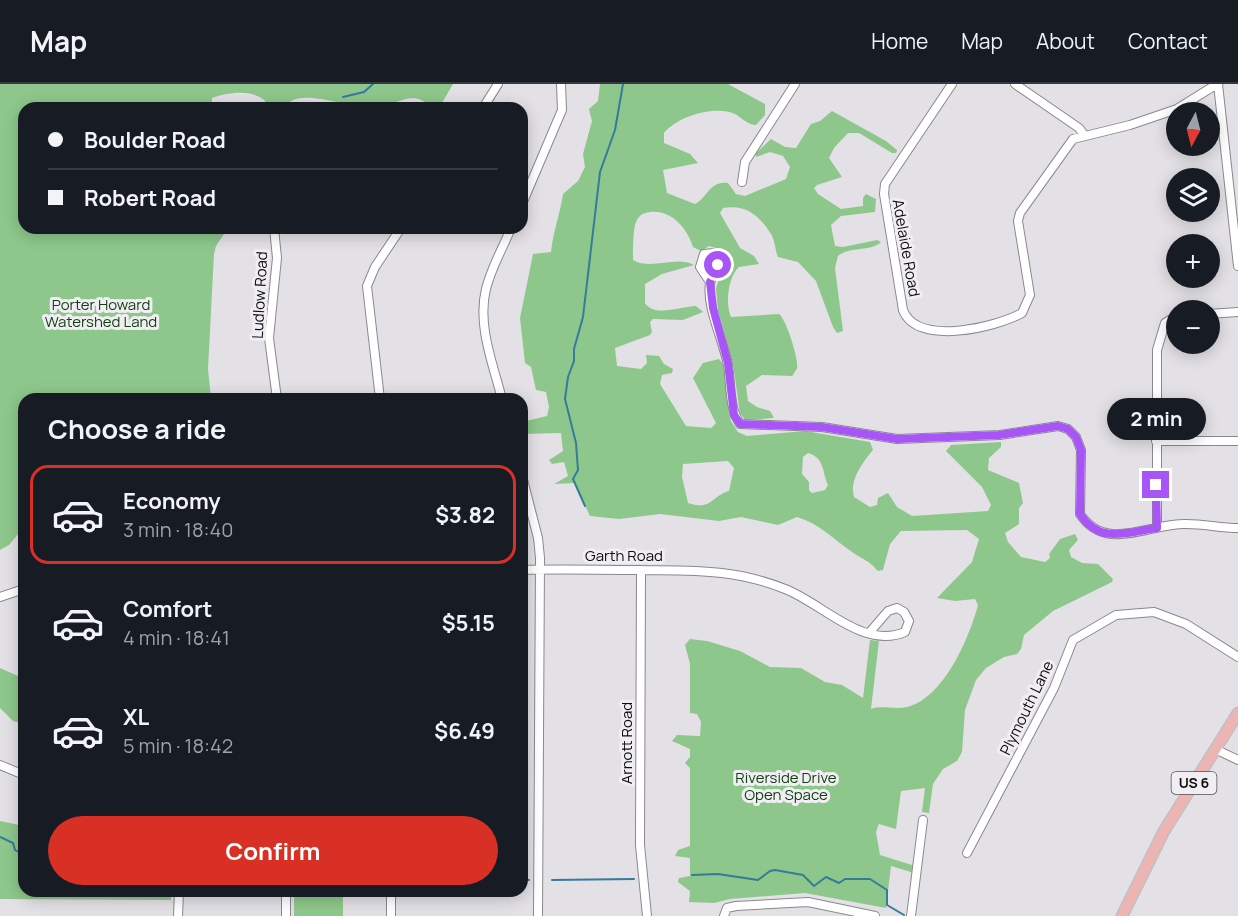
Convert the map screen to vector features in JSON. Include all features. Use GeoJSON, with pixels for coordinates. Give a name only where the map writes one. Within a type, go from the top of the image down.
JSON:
{"type":"FeatureCollection","features":[{"type":"Feature","properties":{"kind":"main road","name":"US 6"},"geometry":{"type":"LineString","coordinates":[[1122,916],[1164,831],[1238,713]]}},
{"type":"Feature","properties":{"kind":"street"},"geometry":{"type":"LineString","coordinates":[[487,102],[498,84]]}},
{"type":"Feature","properties":{"kind":"street"},"geometry":{"type":"LineString","coordinates":[[528,190],[562,110],[561,84]]}},
{"type":"Feature","properties":{"kind":"street"},"geometry":{"type":"LineString","coordinates":[[742,182],[745,162],[795,84]]}},
{"type":"Feature","properties":{"kind":"street","name":"Adelaide Road"},"geometry":{"type":"LineString","coordinates":[[952,84],[885,184],[884,194],[903,310],[906,318],[914,325],[933,330],[981,328],[1023,313],[1030,295],[1018,220],[1020,213],[1062,152],[1073,140],[1085,136]]}},
{"type":"Feature","properties":{"kind":"street"},"geometry":{"type":"LineString","coordinates":[[1015,84],[1078,128],[1085,136],[1130,125],[1177,109],[1218,84],[1234,190],[1238,266]]}},
{"type":"Feature","properties":{"kind":"street","name":"Ludlow Road"},"geometry":{"type":"LineString","coordinates":[[275,234],[277,258],[269,338],[276,393]]}},
{"type":"Feature","properties":{"kind":"street"},"geometry":{"type":"LineString","coordinates":[[379,393],[367,286],[375,267],[397,234]]}},
{"type":"Feature","properties":{"kind":"street"},"geometry":{"type":"LineString","coordinates":[[501,393],[486,334],[483,307],[486,288],[509,234]]}},
{"type":"Feature","properties":{"kind":"street"},"geometry":{"type":"LineString","coordinates":[[710,282],[713,308],[728,363],[734,415],[740,424],[822,427],[897,439],[999,435],[1058,426],[1068,429],[1076,437],[1081,450],[1080,514],[1086,523],[1107,536],[1183,524],[1238,528]]}},
{"type":"Feature","properties":{"kind":"street"},"geometry":{"type":"LineString","coordinates":[[1220,313],[1238,312]]}},
{"type":"Feature","properties":{"kind":"street"},"geometry":{"type":"LineString","coordinates":[[1157,528],[1157,350],[1166,323]]}},
{"type":"Feature","properties":{"kind":"street"},"geometry":{"type":"LineString","coordinates":[[1156,441],[1238,441]]}},
{"type":"Feature","properties":{"kind":"street"},"geometry":{"type":"LineString","coordinates":[[528,499],[538,538],[540,569],[538,916]]}},
{"type":"Feature","properties":{"kind":"street","name":"Garth Road"},"geometry":{"type":"LineString","coordinates":[[528,570],[726,572],[787,589],[855,629],[869,633]]}},
{"type":"Feature","properties":{"kind":"street","name":"Arnott Road"},"geometry":{"type":"LineString","coordinates":[[641,570],[640,845],[647,916]]}},
{"type":"Feature","properties":{"kind":"street"},"geometry":{"type":"LineString","coordinates":[[0,597],[18,591]]}},
{"type":"Feature","properties":{"kind":"street"},"geometry":{"type":"LineString","coordinates":[[897,608],[904,612],[909,621],[905,632],[895,636],[869,633],[888,611],[897,608]]}},
{"type":"Feature","properties":{"kind":"street","name":"Plymouth Lane"},"geometry":{"type":"LineString","coordinates":[[968,854],[1054,688],[1073,640],[1116,615],[1154,612],[1186,624],[1238,657]]}},
{"type":"Feature","properties":{"kind":"street"},"geometry":{"type":"LineString","coordinates":[[1215,749],[1238,760]]}},
{"type":"Feature","properties":{"kind":"street"},"geometry":{"type":"LineString","coordinates":[[0,765],[18,772]]}},
{"type":"Feature","properties":{"kind":"street"},"geometry":{"type":"LineString","coordinates":[[911,916],[922,820]]}},
{"type":"Feature","properties":{"kind":"street"},"geometry":{"type":"LineString","coordinates":[[178,897],[178,916]]}},
{"type":"Feature","properties":{"kind":"street"},"geometry":{"type":"LineString","coordinates":[[286,897],[286,916]]}},
{"type":"Feature","properties":{"kind":"street"},"geometry":{"type":"LineString","coordinates":[[391,897],[391,916]]}},
{"type":"Feature","properties":{"kind":"street"},"geometry":{"type":"LineString","coordinates":[[725,912],[808,902],[875,916]]}},
{"type":"Feature","properties":{"kind":"green space","name":"Porter Howard Watershed Land"},"geometry":{"type":"Polygon","coordinates":[[[0,84],[453,84],[442,102],[425,102],[412,98],[397,102],[335,102],[300,98],[290,102],[266,102],[252,94],[236,93],[212,98],[212,102],[18,102],[18,234],[224,234],[214,254],[208,369],[210,393],[18,393],[18,534],[9,545],[0,550],[0,84]]]}},
{"type":"Feature","properties":{"kind":"green space","name":"Riverside Drive Open Space"},"geometry":{"type":"Polygon","coordinates":[[[600,84],[728,84],[765,104],[765,115],[756,125],[750,124],[735,114],[717,111],[687,117],[664,133],[664,143],[690,154],[698,163],[663,170],[667,193],[695,204],[717,184],[728,183],[736,194],[745,196],[786,179],[790,167],[783,156],[770,152],[756,157],[756,153],[771,139],[785,147],[796,148],[811,124],[820,121],[832,111],[886,141],[897,150],[896,153],[892,153],[859,133],[848,133],[834,148],[829,158],[842,177],[814,188],[818,194],[841,209],[863,206],[863,198],[866,194],[876,199],[875,212],[841,216],[831,225],[835,246],[843,247],[877,240],[881,242],[872,247],[848,251],[838,256],[835,268],[843,331],[837,333],[833,327],[816,281],[798,262],[778,257],[772,236],[757,216],[745,209],[731,207],[723,208],[720,213],[740,248],[754,256],[759,264],[739,267],[735,271],[729,291],[728,305],[731,317],[779,314],[785,323],[794,348],[797,368],[792,376],[762,375],[746,386],[748,401],[770,411],[774,418],[745,420],[740,413],[733,364],[718,311],[716,288],[723,269],[723,255],[719,249],[709,246],[701,251],[693,247],[682,226],[664,213],[650,212],[638,218],[634,229],[633,260],[648,264],[687,262],[694,265],[662,274],[645,284],[645,303],[655,310],[696,306],[703,312],[683,320],[653,319],[650,322],[652,332],[650,335],[615,348],[617,366],[641,369],[647,363],[646,355],[659,356],[664,364],[673,369],[672,373],[662,375],[660,384],[686,426],[711,428],[716,423],[693,378],[703,363],[719,359],[723,364],[731,421],[738,432],[747,436],[805,431],[870,442],[873,450],[855,478],[854,497],[870,507],[877,505],[878,498],[888,493],[897,507],[912,516],[988,511],[991,505],[982,487],[946,451],[951,445],[1001,442],[1001,447],[989,458],[988,470],[1019,483],[1023,503],[1019,508],[1019,524],[1005,533],[1008,542],[1021,557],[1045,562],[1050,558],[1049,554],[1060,539],[1075,534],[1078,540],[1069,550],[1071,557],[1082,563],[1098,564],[1113,579],[1112,582],[1053,611],[1024,635],[1021,649],[1017,654],[1004,657],[986,668],[976,680],[965,710],[962,752],[957,761],[943,769],[933,784],[929,813],[922,812],[925,788],[901,791],[896,829],[879,824],[876,832],[880,855],[915,866],[914,873],[891,866],[886,908],[805,893],[730,899],[714,903],[689,902],[690,891],[678,882],[679,878],[690,876],[690,858],[675,856],[678,850],[690,846],[690,768],[685,763],[690,757],[690,749],[672,741],[677,735],[700,736],[701,722],[697,714],[690,713],[690,664],[685,645],[690,639],[707,641],[740,651],[770,667],[801,668],[825,682],[842,685],[863,698],[870,640],[879,641],[871,709],[907,707],[932,692],[943,679],[953,665],[968,634],[978,605],[975,599],[955,601],[937,598],[972,562],[979,539],[967,530],[901,531],[890,544],[883,570],[878,571],[820,528],[797,517],[778,525],[741,517],[719,521],[660,514],[619,519],[590,516],[574,483],[554,484],[568,476],[564,462],[552,464],[549,460],[563,451],[561,433],[528,434],[528,421],[547,416],[549,407],[546,392],[536,390],[531,367],[525,363],[520,318],[533,254],[551,252],[563,194],[578,181],[585,167],[583,154],[592,121],[589,109],[598,101],[600,84]],[[808,453],[803,457],[802,474],[809,482],[809,490],[812,493],[825,490],[828,485],[820,462],[808,453]],[[728,461],[683,464],[682,477],[688,503],[707,504],[729,491],[734,468],[728,461]]]}},
{"type":"Feature","properties":{"kind":"green space"},"geometry":{"type":"Polygon","coordinates":[[[0,668],[18,676],[18,722],[13,721],[0,708],[0,668]]]}},
{"type":"Feature","properties":{"kind":"green space"},"geometry":{"type":"Polygon","coordinates":[[[0,821],[18,825],[18,897],[171,897],[171,900],[0,899],[0,821]]]}},
{"type":"Feature","properties":{"kind":"green space"},"geometry":{"type":"Polygon","coordinates":[[[294,897],[343,897],[343,916],[294,916],[294,897]]]}},
{"type":"Feature","properties":{"kind":"waterway"},"geometry":{"type":"LineString","coordinates":[[343,97],[364,92],[373,84]]}},
{"type":"Feature","properties":{"kind":"waterway"},"geometry":{"type":"LineString","coordinates":[[585,506],[573,479],[578,470],[576,443],[565,399],[568,377],[574,361],[574,349],[583,317],[600,172],[615,130],[623,84]]}},
{"type":"Feature","properties":{"kind":"waterway"},"geometry":{"type":"LineString","coordinates":[[0,837],[13,843],[18,852]]}},
{"type":"Feature","properties":{"kind":"waterway"},"geometry":{"type":"LineString","coordinates":[[692,875],[718,874],[758,880],[775,870],[803,875],[814,886],[826,877],[839,883],[845,879],[870,879],[887,890],[887,905],[904,915]]}},
{"type":"Feature","properties":{"kind":"waterway"},"geometry":{"type":"LineString","coordinates":[[552,880],[634,879]]}},
{"type":"Feature","properties":{"kind":"route"},"geometry":{"type":"LineString","coordinates":[[718,265],[710,282],[713,308],[728,363],[734,415],[740,424],[822,427],[897,439],[999,435],[1058,426],[1068,429],[1076,437],[1081,450],[1080,514],[1095,531],[1107,536],[1157,528],[1156,485]]}}]}
